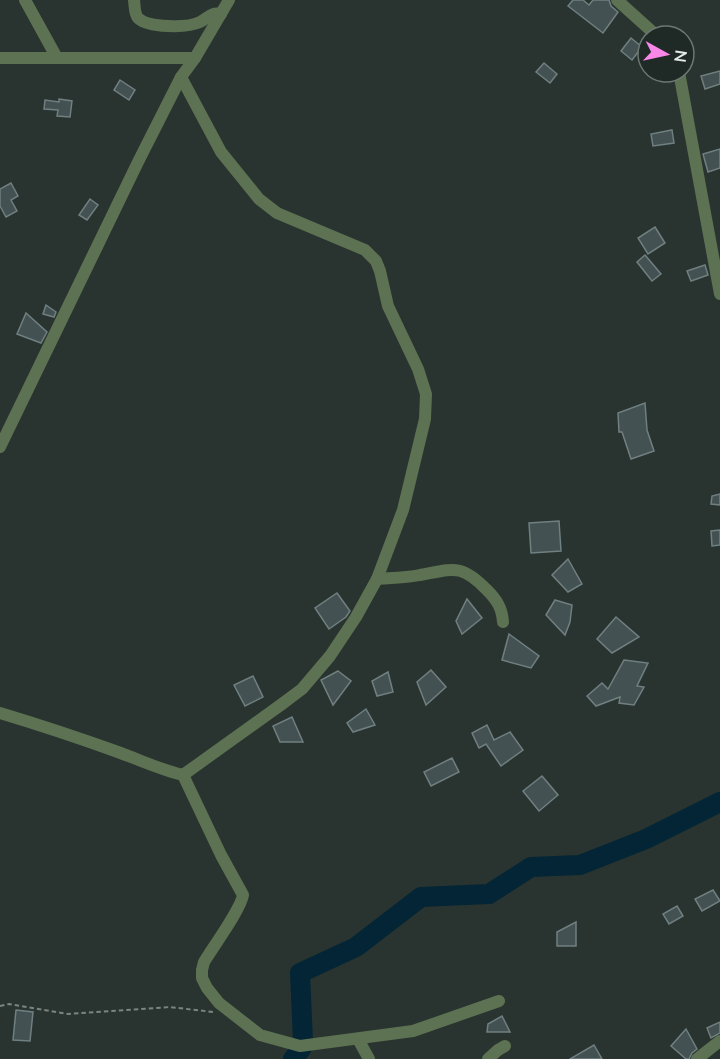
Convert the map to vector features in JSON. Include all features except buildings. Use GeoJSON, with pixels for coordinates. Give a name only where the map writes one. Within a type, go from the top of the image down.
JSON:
{"type":"FeatureCollection","features":[{"type":"Feature","properties":{"kind":"street"},"geometry":{"type":"LineString","coordinates":[[25,0],[57,58]]}},
{"type":"Feature","properties":{"kind":"street"},"geometry":{"type":"LineString","coordinates":[[134,0],[135,12],[139,19],[156,25],[190,24],[215,13],[221,14]]}},
{"type":"Feature","properties":{"kind":"street"},"geometry":{"type":"LineString","coordinates":[[0,447],[181,77],[195,58],[229,0]]}},
{"type":"Feature","properties":{"kind":"street"},"geometry":{"type":"LineString","coordinates":[[616,0],[643,24]]}},
{"type":"Feature","properties":{"kind":"street"},"geometry":{"type":"LineString","coordinates":[[0,58],[195,58]]}},
{"type":"Feature","properties":{"kind":"street"},"geometry":{"type":"LineString","coordinates":[[0,713],[183,775],[302,689],[330,656],[378,579],[402,510],[425,419],[426,405],[423,383],[388,306],[376,261],[365,250],[277,213],[259,199],[221,152],[181,77]]}},
{"type":"Feature","properties":{"kind":"street"},"geometry":{"type":"LineString","coordinates":[[681,84],[720,294]]}},
{"type":"Feature","properties":{"kind":"street"},"geometry":{"type":"LineString","coordinates":[[378,579],[417,576],[445,570],[463,571],[496,600],[500,606],[503,622]]}},
{"type":"Feature","properties":{"kind":"street"},"geometry":{"type":"LineString","coordinates":[[183,775],[243,895],[204,962],[202,978],[219,1003],[260,1035],[300,1046],[358,1039],[413,1031],[499,1001]]}},
{"type":"Feature","properties":{"kind":"street"},"geometry":{"type":"LineString","coordinates":[[358,1039],[369,1059]]}},
{"type":"Feature","properties":{"kind":"street"},"geometry":{"type":"LineString","coordinates":[[697,1059],[720,1041]]}},
{"type":"Feature","properties":{"kind":"street"},"geometry":{"type":"LineString","coordinates":[[488,1059],[505,1046]]}},
{"type":"Feature","properties":{"kind":"path"},"geometry":{"type":"LineString","coordinates":[[0,1006],[9,1004],[68,1014],[170,1007],[213,1012]]}},
{"type":"Feature","properties":{"kind":"waterway"},"geometry":{"type":"LineString","coordinates":[[303,1042],[300,973],[356,947],[421,897],[489,894],[531,867],[580,865],[646,839],[720,802]]}},
{"type":"Feature","properties":{"kind":"waterway"},"geometry":{"type":"LineString","coordinates":[[293,1059],[302,1048]]}}]}
